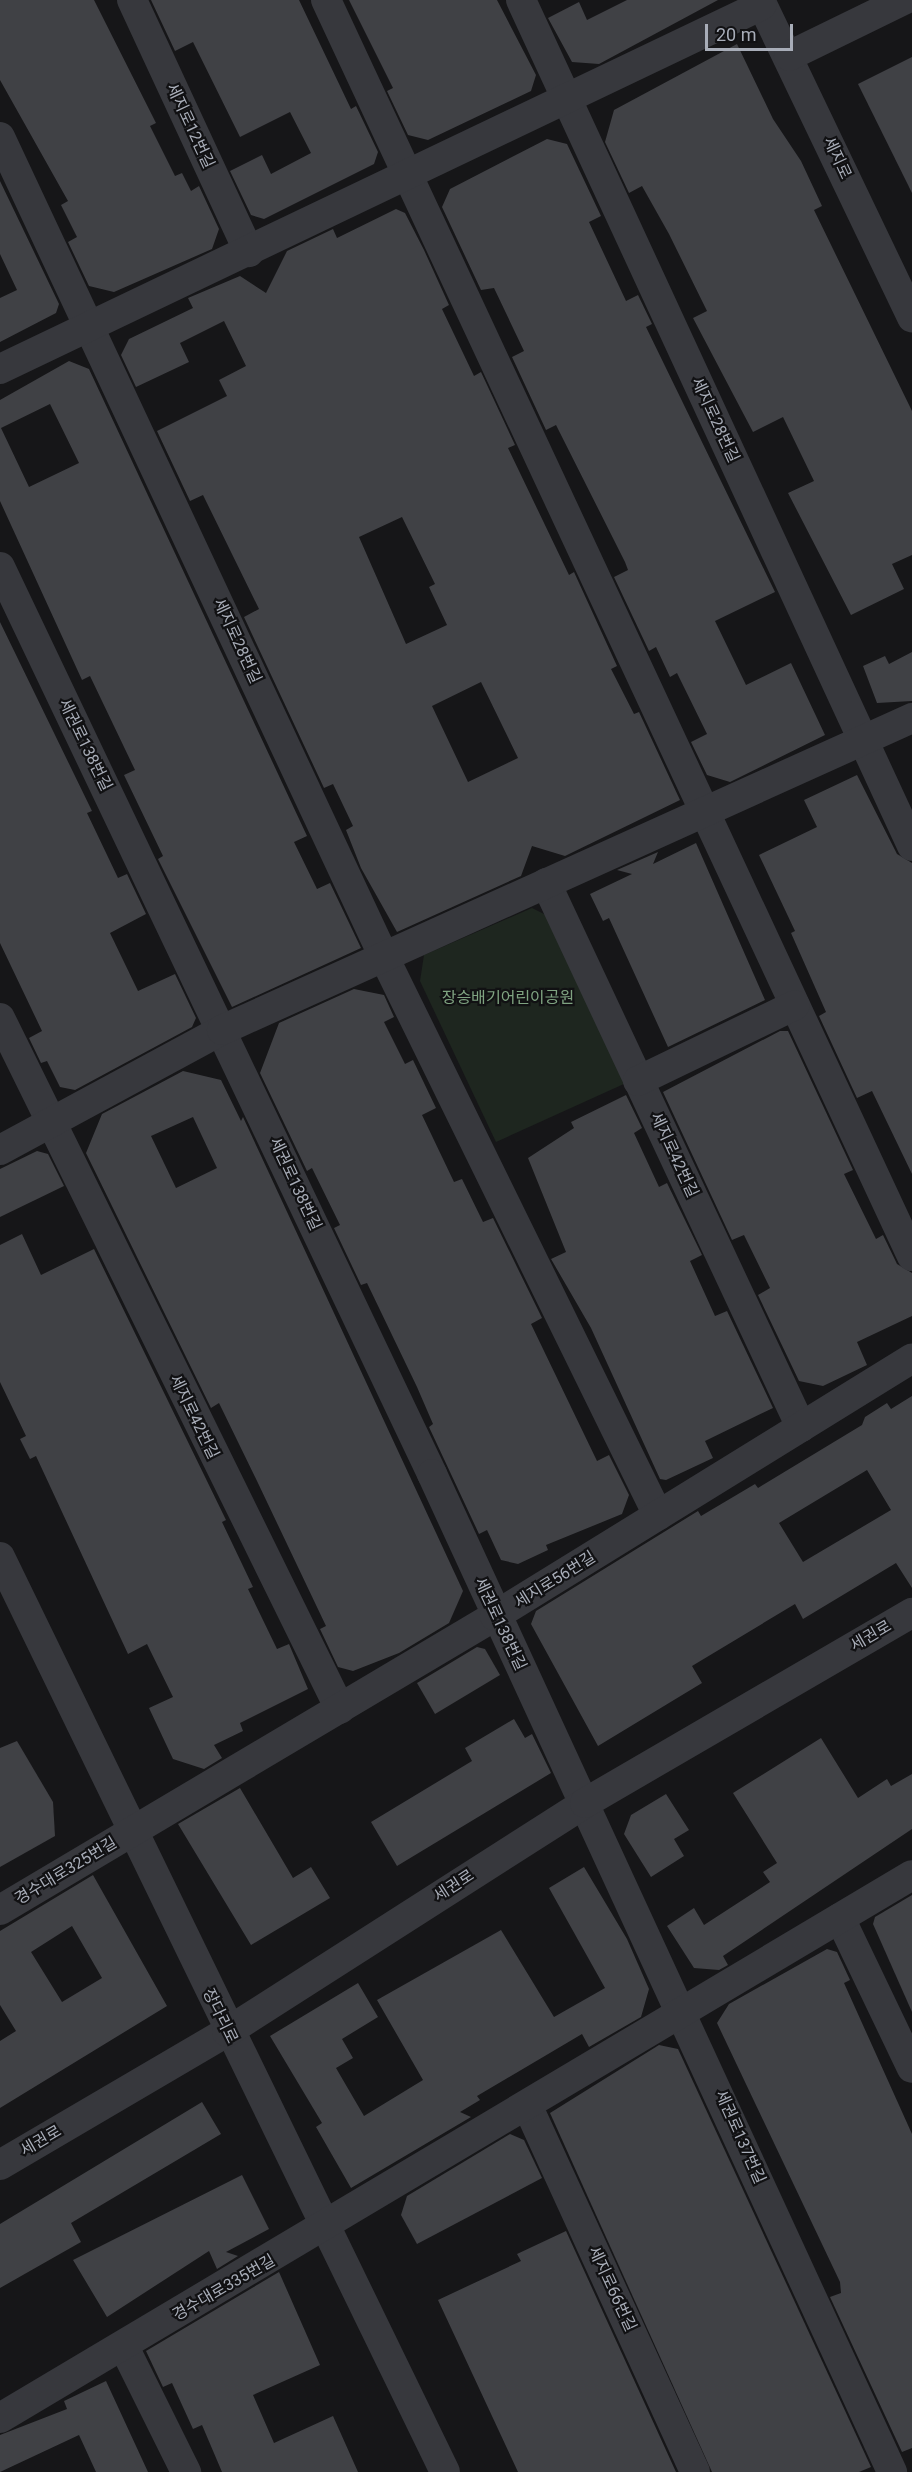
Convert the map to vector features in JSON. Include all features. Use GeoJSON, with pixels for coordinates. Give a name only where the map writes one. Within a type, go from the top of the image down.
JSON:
{"type":"FeatureCollection","features":[{"type":"Feature","properties":{"kind":"street","name":"세지로12번길"},"geometry":{"type":"LineString","coordinates":[[132,0],[249,252]]}},
{"type":"Feature","properties":{"kind":"street"},"geometry":{"type":"LineString","coordinates":[[326,0],[912,1256]]}},
{"type":"Feature","properties":{"kind":"street"},"geometry":{"type":"LineString","coordinates":[[521,0],[568,99]]}},
{"type":"Feature","properties":{"kind":"street"},"geometry":{"type":"LineString","coordinates":[[789,56],[904,0]]}},
{"type":"Feature","properties":{"kind":"street"},"geometry":{"type":"LineString","coordinates":[[0,369],[568,99],[761,2]]}},
{"type":"Feature","properties":{"kind":"street","name":"세지로"},"geometry":{"type":"LineString","coordinates":[[761,2],[789,56],[912,317]]}},
{"type":"Feature","properties":{"kind":"street","name":"세지로28번길"},"geometry":{"type":"LineString","coordinates":[[568,99],[862,741]]}},
{"type":"Feature","properties":{"kind":"street"},"geometry":{"type":"LineString","coordinates":[[0,137],[91,326]]}},
{"type":"Feature","properties":{"kind":"street","name":"세지로28번길"},"geometry":{"type":"LineString","coordinates":[[91,326],[384,957]]}},
{"type":"Feature","properties":{"kind":"street","name":"세권로138번길"},"geometry":{"type":"LineString","coordinates":[[0,567],[222,1030],[495,1616],[585,1803]]}},
{"type":"Feature","properties":{"kind":"street"},"geometry":{"type":"LineString","coordinates":[[0,1150],[49,1126],[222,1030],[912,718]]}},
{"type":"Feature","properties":{"kind":"street"},"geometry":{"type":"LineString","coordinates":[[862,741],[912,846]]}},
{"type":"Feature","properties":{"kind":"street","name":"세지로42번길"},"geometry":{"type":"LineString","coordinates":[[546,883],[801,1427]]}},
{"type":"Feature","properties":{"kind":"street"},"geometry":{"type":"LineString","coordinates":[[384,957],[658,1515]]}},
{"type":"Feature","properties":{"kind":"street"},"geometry":{"type":"LineString","coordinates":[[639,1081],[795,1005]]}},
{"type":"Feature","properties":{"kind":"street"},"geometry":{"type":"LineString","coordinates":[[0,1018],[49,1126]]}},
{"type":"Feature","properties":{"kind":"street","name":"세지로42번길"},"geometry":{"type":"LineString","coordinates":[[49,1126],[339,1709]]}},
{"type":"Feature","properties":{"kind":"street","name":"세지로56번길"},"geometry":{"type":"LineString","coordinates":[[132,1832],[495,1616],[912,1358]]}},
{"type":"Feature","properties":{"kind":"street","name":"장다리로"},"geometry":{"type":"LineString","coordinates":[[0,1557],[227,2032],[445,2472]]}},
{"type":"Feature","properties":{"kind":"street","name":"세권로"},"geometry":{"type":"LineString","coordinates":[[0,2165],[227,2032],[585,1803],[912,1613]]}},
{"type":"Feature","properties":{"kind":"street","name":"세권로137번길"},"geometry":{"type":"LineString","coordinates":[[585,1803],[684,2013],[892,2472]]}},
{"type":"Feature","properties":{"kind":"street","name":"경수대로325번길"},"geometry":{"type":"LineString","coordinates":[[0,1910],[132,1832]]}},
{"type":"Feature","properties":{"kind":"street"},"geometry":{"type":"LineString","coordinates":[[325,2229],[912,1875]]}},
{"type":"Feature","properties":{"kind":"street"},"geometry":{"type":"LineString","coordinates":[[840,1918],[912,2068]]}},
{"type":"Feature","properties":{"kind":"street","name":"세지로66번길"},"geometry":{"type":"LineString","coordinates":[[528,2107],[695,2472]]}},
{"type":"Feature","properties":{"kind":"street","name":"경수대로335번길"},"geometry":{"type":"LineString","coordinates":[[0,2418],[325,2229]]}},
{"type":"Feature","properties":{"kind":"street"},"geometry":{"type":"LineString","coordinates":[[124,2347],[186,2472]]}},
{"type":"Feature","properties":{"kind":"green space","name":"장승배기어린이공원"},"geometry":{"type":"Polygon","coordinates":[[[532,908],[548,916],[626,1083],[496,1142],[420,981],[424,955],[532,908]]]}},
{"type":"Feature","properties":{"kind":"building"},"geometry":{"type":"Polygon","coordinates":[[[0,0],[94,0],[156,123],[150,126],[175,176],[182,173],[191,191],[199,186],[219,229],[212,249],[114,292],[89,286],[68,242],[77,237],[61,205],[68,201],[0,80],[0,0]]]}},
{"type":"Feature","properties":{"kind":"building"},"geometry":{"type":"Polygon","coordinates":[[[151,0],[299,0],[351,109],[356,106],[378,152],[374,164],[264,219],[251,215],[230,171],[262,155],[271,174],[311,153],[290,112],[240,137],[193,42],[175,51],[151,0]]]}},
{"type":"Feature","properties":{"kind":"building"},"geometry":{"type":"Polygon","coordinates":[[[349,0],[497,0],[536,75],[531,91],[428,140],[408,135],[387,91],[393,88],[349,0]]]}},
{"type":"Feature","properties":{"kind":"building"},"geometry":{"type":"Polygon","coordinates":[[[627,0],[718,0],[599,64],[572,62],[548,18],[579,2],[587,20],[627,0]]]}},
{"type":"Feature","properties":{"kind":"building"},"geometry":{"type":"Polygon","coordinates":[[[737,44],[773,119],[801,161],[822,206],[814,210],[912,411],[912,555],[892,564],[904,589],[851,615],[788,493],[814,481],[783,417],[753,432],[693,318],[707,311],[669,234],[642,186],[629,193],[605,142],[614,110],[737,44]]]}},
{"type":"Feature","properties":{"kind":"building"},"geometry":{"type":"Polygon","coordinates":[[[912,57],[912,193],[858,84],[912,57]]]}},
{"type":"Feature","properties":{"kind":"building"},"geometry":{"type":"Polygon","coordinates":[[[547,139],[567,144],[601,216],[589,222],[626,301],[638,295],[652,324],[646,327],[775,592],[715,621],[746,685],[791,663],[825,735],[730,782],[707,775],[691,742],[707,734],[677,673],[670,677],[656,647],[649,651],[614,577],[628,570],[625,562],[556,425],[546,430],[512,357],[524,351],[494,288],[481,290],[442,207],[450,189],[547,139]]]}},
{"type":"Feature","properties":{"kind":"building"},"geometry":{"type":"Polygon","coordinates":[[[0,181],[59,304],[56,313],[0,342],[0,298],[17,290],[0,254],[0,181]]]}},
{"type":"Feature","properties":{"kind":"building"},"geometry":{"type":"Polygon","coordinates":[[[396,209],[405,213],[449,305],[442,309],[474,376],[481,372],[515,445],[508,448],[569,575],[574,572],[617,666],[611,669],[634,714],[639,712],[680,800],[565,856],[532,846],[521,876],[397,932],[361,868],[346,830],[353,826],[333,784],[324,788],[244,617],[259,609],[203,495],[190,501],[157,431],[227,396],[219,380],[246,366],[224,321],[180,343],[189,362],[136,387],[121,355],[129,339],[193,308],[188,298],[240,276],[266,293],[287,251],[333,229],[337,238],[396,209]],[[402,517],[359,537],[406,644],[447,625],[429,587],[435,584],[402,517]],[[481,682],[432,706],[468,782],[518,758],[481,682]]]}},
{"type":"Feature","properties":{"kind":"building"},"geometry":{"type":"Polygon","coordinates":[[[69,361],[89,369],[307,836],[294,842],[317,889],[330,883],[361,948],[232,1007],[158,859],[163,856],[124,775],[135,770],[90,676],[82,680],[0,501],[0,400],[69,361]],[[50,404],[1,428],[29,487],[79,463],[50,404]]]}},
{"type":"Feature","properties":{"kind":"building"},"geometry":{"type":"Polygon","coordinates":[[[0,622],[92,811],[87,813],[118,878],[127,874],[146,914],[110,933],[138,991],[175,974],[196,1018],[192,1027],[75,1090],[60,1087],[47,1061],[41,1063],[29,1038],[42,1031],[0,943],[0,622]]]}},
{"type":"Feature","properties":{"kind":"building"},"geometry":{"type":"Polygon","coordinates":[[[912,652],[912,701],[877,703],[863,666],[885,656],[889,664],[912,652]]]}},
{"type":"Feature","properties":{"kind":"building"},"geometry":{"type":"Polygon","coordinates":[[[857,775],[897,854],[912,863],[912,1174],[872,1091],[857,1098],[819,1016],[826,1012],[791,933],[795,931],[759,855],[817,827],[804,800],[857,775]]]}},
{"type":"Feature","properties":{"kind":"building"},"geometry":{"type":"Polygon","coordinates":[[[696,843],[765,1000],[668,1047],[609,918],[603,921],[590,894],[632,874],[617,870],[658,852],[653,864],[696,843]]]}},
{"type":"Feature","properties":{"kind":"building"},"geometry":{"type":"Polygon","coordinates":[[[354,989],[384,995],[394,1017],[384,1022],[405,1064],[413,1060],[436,1108],[422,1115],[454,1182],[462,1179],[483,1222],[493,1218],[542,1318],[531,1324],[597,1461],[609,1455],[629,1495],[622,1514],[546,1545],[548,1550],[518,1564],[501,1560],[487,1530],[479,1534],[429,1427],[433,1424],[417,1387],[367,1283],[361,1285],[334,1228],[340,1225],[312,1168],[307,1171],[260,1073],[279,1023],[354,989]]]}},
{"type":"Feature","properties":{"kind":"building"},"geometry":{"type":"Polygon","coordinates":[[[780,1031],[788,1031],[853,1170],[844,1174],[876,1239],[883,1235],[897,1264],[912,1273],[912,1316],[857,1342],[867,1365],[823,1386],[799,1381],[758,1295],[770,1288],[744,1235],[732,1240],[663,1092],[780,1031]]]}},
{"type":"Feature","properties":{"kind":"building"},"geometry":{"type":"Polygon","coordinates":[[[183,1071],[221,1080],[241,1121],[243,1117],[463,1591],[449,1623],[399,1653],[353,1671],[338,1667],[320,1629],[326,1626],[219,1403],[211,1408],[86,1153],[102,1114],[183,1071]],[[193,1117],[151,1136],[176,1188],[217,1168],[193,1117]]]}},
{"type":"Feature","properties":{"kind":"building"},"geometry":{"type":"Polygon","coordinates":[[[626,1095],[642,1128],[634,1133],[659,1187],[667,1183],[702,1255],[690,1261],[715,1316],[727,1311],[773,1408],[705,1441],[713,1458],[666,1480],[660,1479],[591,1328],[551,1259],[566,1252],[528,1158],[574,1128],[571,1122],[626,1095]]]}},
{"type":"Feature","properties":{"kind":"building"},"geometry":{"type":"Polygon","coordinates":[[[37,1151],[48,1154],[64,1186],[0,1217],[0,1169],[37,1151]]]}},
{"type":"Feature","properties":{"kind":"building"},"geometry":{"type":"Polygon","coordinates":[[[22,1234],[41,1275],[94,1249],[226,1520],[222,1522],[253,1587],[248,1589],[277,1649],[289,1644],[308,1689],[240,1723],[243,1731],[214,1745],[222,1758],[204,1769],[173,1759],[149,1708],[173,1697],[147,1644],[128,1654],[36,1456],[30,1459],[20,1439],[26,1436],[0,1382],[0,1245],[22,1234]]]}},
{"type":"Feature","properties":{"kind":"building"},"geometry":{"type":"Polygon","coordinates":[[[912,1396],[912,1588],[896,1563],[803,1619],[795,1604],[692,1666],[702,1683],[598,1746],[531,1624],[536,1611],[698,1511],[701,1516],[755,1484],[758,1488],[862,1425],[865,1417],[887,1403],[891,1409],[912,1396]],[[867,1470],[779,1523],[803,1562],[891,1510],[867,1470]]]}},
{"type":"Feature","properties":{"kind":"building"},"geometry":{"type":"Polygon","coordinates":[[[477,1647],[485,1649],[500,1675],[435,1714],[417,1683],[477,1647]]]}},
{"type":"Feature","properties":{"kind":"building"},"geometry":{"type":"Polygon","coordinates":[[[514,1719],[525,1738],[532,1734],[551,1773],[397,1866],[371,1822],[472,1761],[465,1748],[514,1719]]]}},
{"type":"Feature","properties":{"kind":"building"},"geometry":{"type":"Polygon","coordinates":[[[821,1738],[858,1798],[887,1779],[891,1786],[912,1774],[912,1829],[723,1956],[728,1965],[719,1970],[694,1968],[667,1926],[694,1908],[704,1925],[770,1882],[763,1872],[777,1863],[733,1793],[821,1738]]]}},
{"type":"Feature","properties":{"kind":"building"},"geometry":{"type":"Polygon","coordinates":[[[17,1741],[53,1802],[55,1836],[0,1867],[0,1748],[17,1741]]]}},
{"type":"Feature","properties":{"kind":"building"},"geometry":{"type":"Polygon","coordinates":[[[240,1788],[293,1878],[311,1867],[330,1898],[251,1945],[178,1824],[240,1788]]]}},
{"type":"Feature","properties":{"kind":"building"},"geometry":{"type":"Polygon","coordinates":[[[666,1794],[689,1830],[674,1839],[684,1856],[651,1877],[624,1834],[631,1815],[666,1794]]]}},
{"type":"Feature","properties":{"kind":"building"},"geometry":{"type":"Polygon","coordinates":[[[584,1867],[627,1939],[649,1989],[641,2017],[589,2047],[582,2034],[477,2096],[480,2100],[460,2112],[471,2117],[351,2188],[316,2127],[322,2123],[270,2036],[358,1983],[378,2017],[342,2039],[353,2058],[336,2068],[364,2116],[423,2080],[377,2000],[501,1930],[554,2017],[605,1988],[549,1888],[584,1867]]]}},
{"type":"Feature","properties":{"kind":"building"},"geometry":{"type":"Polygon","coordinates":[[[93,1875],[167,2006],[0,2108],[0,2041],[16,2031],[0,2005],[0,1931],[93,1875]],[[72,1926],[31,1952],[62,2002],[102,1978],[72,1926]]]}},
{"type":"Feature","properties":{"kind":"building"},"geometry":{"type":"Polygon","coordinates":[[[912,1895],[912,2012],[873,1924],[875,1917],[912,1895]]]}},
{"type":"Feature","properties":{"kind":"building"},"geometry":{"type":"Polygon","coordinates":[[[827,1949],[837,1952],[850,1980],[844,1983],[912,2134],[912,2448],[902,2452],[830,2297],[841,2293],[840,2282],[717,2023],[729,2004],[827,1949]]]}},
{"type":"Feature","properties":{"kind":"building"},"geometry":{"type":"Polygon","coordinates":[[[659,2045],[678,2049],[871,2467],[859,2472],[712,2472],[550,2113],[659,2045]]]}},
{"type":"Feature","properties":{"kind":"building"},"geometry":{"type":"Polygon","coordinates":[[[202,2102],[221,2134],[71,2223],[81,2242],[0,2288],[0,2224],[202,2102]]]}},
{"type":"Feature","properties":{"kind":"building"},"geometry":{"type":"Polygon","coordinates":[[[510,2134],[524,2140],[542,2178],[417,2244],[401,2215],[407,2196],[510,2134]]]}},
{"type":"Feature","properties":{"kind":"building"},"geometry":{"type":"Polygon","coordinates":[[[242,2175],[269,2229],[226,2252],[238,2256],[217,2269],[209,2251],[107,2317],[73,2260],[242,2175]]]}},
{"type":"Feature","properties":{"kind":"building"},"geometry":{"type":"Polygon","coordinates":[[[566,2231],[676,2472],[518,2472],[438,2300],[521,2261],[517,2254],[566,2231]]]}},
{"type":"Feature","properties":{"kind":"building"},"geometry":{"type":"Polygon","coordinates":[[[279,2272],[320,2365],[253,2395],[274,2443],[333,2416],[358,2472],[222,2472],[202,2425],[193,2429],[172,2383],[163,2387],[146,2351],[279,2272]]]}},
{"type":"Feature","properties":{"kind":"building"},"geometry":{"type":"Polygon","coordinates":[[[106,2381],[148,2472],[96,2472],[79,2435],[0,2472],[0,2435],[67,2409],[64,2401],[106,2381]]]}}]}
